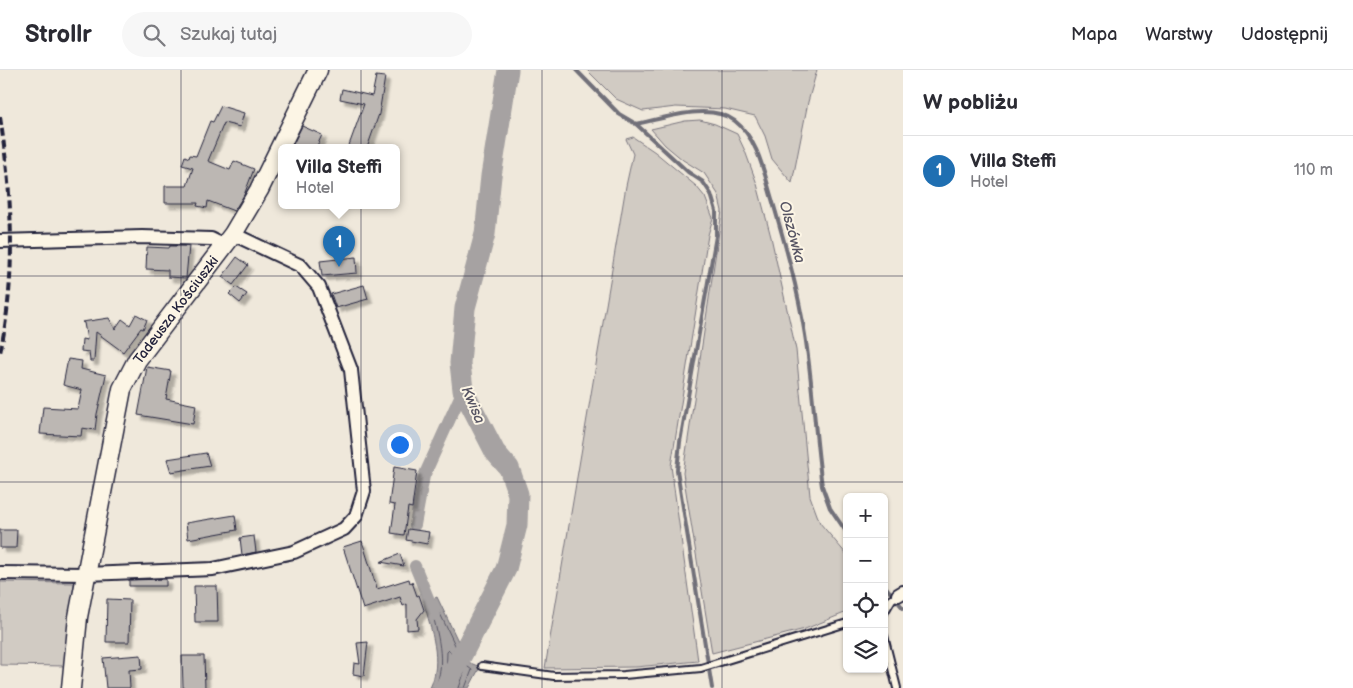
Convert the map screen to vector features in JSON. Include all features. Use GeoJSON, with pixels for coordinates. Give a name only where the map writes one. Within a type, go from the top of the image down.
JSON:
{"type":"FeatureCollection","features":[{"type":"Feature","properties":{"kind":"main road","name":"Tadeusza Kościuszki"},"geometry":{"type":"LineString","coordinates":[[282,144],[318,70]]}},
{"type":"Feature","properties":{"kind":"main road","name":"Tadeusza Kościuszki"},"geometry":{"type":"LineString","coordinates":[[71,688],[78,617],[122,389],[137,360],[229,240],[259,190],[278,151]]}},
{"type":"Feature","properties":{"kind":"street"},"geometry":{"type":"LineString","coordinates":[[0,241],[152,237],[229,240],[301,266],[319,287],[351,370],[364,490],[356,516],[344,529],[294,552],[213,569],[87,574],[0,573]]}},
{"type":"Feature","properties":{"kind":"lane"},"geometry":{"type":"LineString","coordinates":[[888,608],[898,596]]}},
{"type":"Feature","properties":{"kind":"lane"},"geometry":{"type":"LineString","coordinates":[[482,666],[554,676],[624,675],[704,667],[843,623]]}},
{"type":"Feature","properties":{"kind":"lane"},"geometry":{"type":"LineString","coordinates":[[888,652],[897,688]]}},
{"type":"Feature","properties":{"kind":"shaded area"},"geometry":{"type":"Polygon","coordinates":[[[587,70],[817,70],[808,102],[792,183],[772,159],[765,136],[755,116],[725,109],[676,107],[643,111],[616,99],[587,70]]]}},
{"type":"Feature","properties":{"kind":"shaded area"},"geometry":{"type":"Polygon","coordinates":[[[700,120],[715,124],[737,134],[745,151],[757,184],[771,237],[796,350],[810,496],[820,523],[843,550],[843,614],[805,629],[712,653],[683,473],[722,211],[718,194],[704,173],[683,160],[665,145],[651,129],[685,121],[700,120]]]}},
{"type":"Feature","properties":{"kind":"shaded area"},"geometry":{"type":"Polygon","coordinates":[[[633,137],[655,152],[696,186],[705,197],[713,218],[708,235],[671,466],[698,661],[636,667],[545,668],[633,154],[626,139],[633,137]]]}},
{"type":"Feature","properties":{"kind":"shaded area"},"geometry":{"type":"Polygon","coordinates":[[[0,582],[74,583],[67,666],[0,665],[0,582]]]}},
{"type":"Feature","properties":{"kind":"water"},"geometry":{"type":"Polygon","coordinates":[[[437,597],[468,662],[480,667],[469,688],[430,688],[434,678],[436,656],[424,603],[437,597]]]}},
{"type":"Feature","properties":{"kind":"building"},"geometry":{"type":"Polygon","coordinates":[[[376,76],[385,77],[379,114],[368,144],[349,144],[364,104],[340,99],[342,89],[372,96],[376,76]]]}},
{"type":"Feature","properties":{"kind":"building"},"geometry":{"type":"Polygon","coordinates":[[[221,106],[244,113],[240,127],[224,123],[208,161],[230,170],[234,161],[254,169],[244,195],[234,211],[208,201],[207,208],[197,206],[198,203],[165,203],[165,186],[187,186],[193,168],[182,165],[185,156],[189,158],[190,155],[196,156],[210,121],[213,122],[221,106]]]}},
{"type":"Feature","properties":{"kind":"building"},"geometry":{"type":"Polygon","coordinates":[[[302,126],[322,135],[318,144],[293,144],[302,126]]]}},
{"type":"Feature","properties":{"kind":"building"},"geometry":{"type":"Polygon","coordinates":[[[170,246],[189,246],[186,278],[168,277],[168,270],[146,269],[147,247],[169,248],[170,246]]]}},
{"type":"Feature","properties":{"kind":"building"},"geometry":{"type":"Polygon","coordinates":[[[237,257],[248,265],[233,285],[222,277],[237,257]]]}},
{"type":"Feature","properties":{"kind":"building"},"geometry":{"type":"Polygon","coordinates":[[[356,257],[357,273],[322,276],[320,261],[356,257]]]}},
{"type":"Feature","properties":{"kind":"building"},"geometry":{"type":"Polygon","coordinates":[[[364,285],[368,299],[336,308],[331,294],[364,285]]]}},
{"type":"Feature","properties":{"kind":"building"},"geometry":{"type":"Polygon","coordinates":[[[236,287],[247,294],[240,303],[229,294],[236,287]]]}},
{"type":"Feature","properties":{"kind":"building"},"geometry":{"type":"Polygon","coordinates":[[[136,314],[147,320],[143,329],[141,328],[123,352],[96,332],[94,361],[90,361],[89,352],[81,351],[82,339],[87,340],[84,323],[82,322],[109,318],[115,329],[122,319],[130,325],[136,314]]]}},
{"type":"Feature","properties":{"kind":"building"},"geometry":{"type":"Polygon","coordinates":[[[68,359],[82,361],[81,369],[106,375],[95,430],[82,428],[81,436],[40,434],[43,407],[78,409],[82,390],[63,385],[68,359]]]}},
{"type":"Feature","properties":{"kind":"building"},"geometry":{"type":"Polygon","coordinates":[[[147,367],[171,371],[166,399],[196,405],[193,424],[138,415],[147,367]]]}},
{"type":"Feature","properties":{"kind":"building"},"geometry":{"type":"Polygon","coordinates":[[[206,453],[210,466],[171,472],[167,459],[206,453]]]}},
{"type":"Feature","properties":{"kind":"building"},"geometry":{"type":"Polygon","coordinates":[[[394,467],[417,471],[412,508],[408,507],[404,535],[391,533],[395,505],[389,504],[394,467]]]}},
{"type":"Feature","properties":{"kind":"building"},"geometry":{"type":"Polygon","coordinates":[[[235,515],[237,530],[188,539],[186,523],[235,515]]]}},
{"type":"Feature","properties":{"kind":"building"},"geometry":{"type":"Polygon","coordinates":[[[408,529],[429,532],[427,544],[406,540],[408,529]]]}},
{"type":"Feature","properties":{"kind":"building"},"geometry":{"type":"Polygon","coordinates":[[[0,530],[17,530],[16,548],[0,548],[0,530]]]}},
{"type":"Feature","properties":{"kind":"building"},"geometry":{"type":"Polygon","coordinates":[[[254,536],[256,552],[242,555],[240,538],[254,536]]]}},
{"type":"Feature","properties":{"kind":"building"},"geometry":{"type":"Polygon","coordinates":[[[362,541],[377,589],[409,579],[410,583],[412,582],[424,610],[417,619],[418,629],[407,630],[407,604],[403,606],[400,597],[363,609],[343,547],[362,541]]]}},
{"type":"Feature","properties":{"kind":"building"},"geometry":{"type":"Polygon","coordinates":[[[400,554],[404,566],[380,562],[400,554]]]}},
{"type":"Feature","properties":{"kind":"building"},"geometry":{"type":"Polygon","coordinates":[[[166,579],[166,586],[129,586],[129,580],[166,579]]]}},
{"type":"Feature","properties":{"kind":"building"},"geometry":{"type":"Polygon","coordinates":[[[194,586],[217,586],[218,622],[195,622],[194,586]]]}},
{"type":"Feature","properties":{"kind":"building"},"geometry":{"type":"Polygon","coordinates":[[[107,599],[130,600],[129,642],[106,642],[107,599]]]}},
{"type":"Feature","properties":{"kind":"building"},"geometry":{"type":"Polygon","coordinates":[[[368,642],[364,676],[353,674],[354,663],[360,664],[357,643],[368,642]]]}},
{"type":"Feature","properties":{"kind":"building"},"geometry":{"type":"Polygon","coordinates":[[[141,655],[142,669],[129,670],[130,688],[106,688],[103,658],[141,655]]]}},
{"type":"Feature","properties":{"kind":"building"},"geometry":{"type":"Polygon","coordinates":[[[182,656],[204,656],[205,688],[183,688],[182,656]]]}},
{"type":"Feature","properties":{"kind":"waterway","name":"Kwisa"},"geometry":{"type":"LineString","coordinates":[[445,688],[506,569],[517,525],[518,494],[509,468],[495,452],[463,390],[460,363],[465,308],[485,234],[491,176],[508,70]]}},
{"type":"Feature","properties":{"kind":"waterway","name":"Olszówka"},"geometry":{"type":"LineString","coordinates":[[576,70],[619,114],[636,124],[687,113],[700,112],[725,115],[743,128],[755,147],[763,168],[799,301],[808,354],[822,486],[830,508],[843,527]]}},
{"type":"Feature","properties":{"kind":"waterway"},"geometry":{"type":"LineString","coordinates":[[636,124],[688,172],[703,182],[711,194],[716,211],[716,236],[680,442],[677,470],[712,688]]}},
{"type":"Feature","properties":{"kind":"waterway"},"geometry":{"type":"LineString","coordinates":[[415,525],[424,476],[463,390]]}},
{"type":"Feature","properties":{"kind":"waterway"},"geometry":{"type":"LineString","coordinates":[[415,566],[435,615]]}},
{"type":"Feature","properties":{"kind":"waterway","name":"Olszówka"},"geometry":{"type":"LineString","coordinates":[[888,590],[903,608]]}},
{"type":"Feature","properties":{"kind":"railway"},"geometry":{"type":"LineString","coordinates":[[0,117],[10,206],[11,235],[9,294],[0,353]]}},
{"type":"Feature","properties":{"kind":"place","name":"Villa Steffi"},"geometry":{"type":"Point","coordinates":[339,267]}}]}
